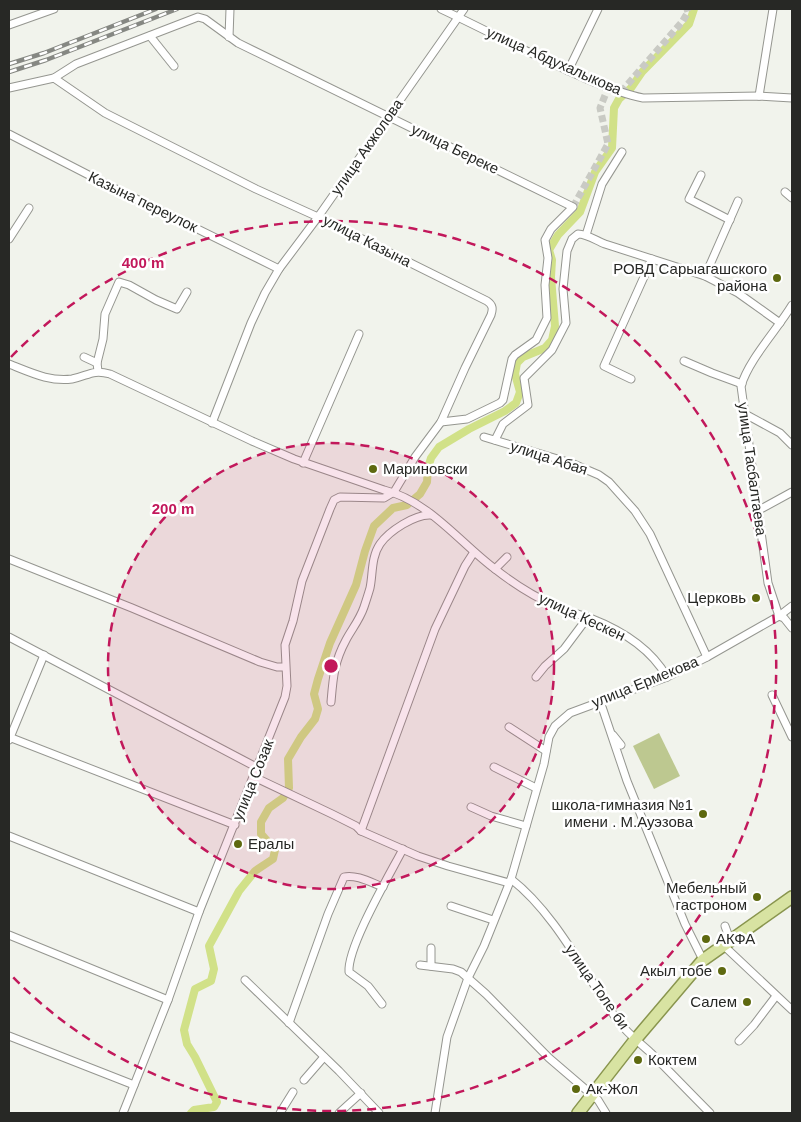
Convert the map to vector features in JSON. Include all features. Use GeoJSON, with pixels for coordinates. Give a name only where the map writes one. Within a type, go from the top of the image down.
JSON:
{"type":"FeatureCollection","features":[{"type":"Feature","properties":{"kind":"main road"},"geometry":{"type":"LineString","coordinates":[[578,1113],[635,1040],[703,960],[792,897]]}},
{"type":"Feature","properties":{"kind":"street"},"geometry":{"type":"LineString","coordinates":[[9,25],[54,9]]}},
{"type":"Feature","properties":{"kind":"street"},"geometry":{"type":"LineString","coordinates":[[229,37],[230,9]]}},
{"type":"Feature","properties":{"kind":"street","name":"улица Абдухалыкова"},"geometry":{"type":"LineString","coordinates":[[441,9],[568,71],[634,96],[643,98],[759,96],[792,98]]}},
{"type":"Feature","properties":{"kind":"street","name":"улица Акжолова"},"geometry":{"type":"LineString","coordinates":[[212,423],[251,323],[279,269],[318,217],[464,9]]}},
{"type":"Feature","properties":{"kind":"street"},"geometry":{"type":"LineString","coordinates":[[568,71],[598,9]]}},
{"type":"Feature","properties":{"kind":"street"},"geometry":{"type":"LineString","coordinates":[[759,96],[773,9]]}},
{"type":"Feature","properties":{"kind":"street","name":"улица Береке"},"geometry":{"type":"LineString","coordinates":[[150,36],[198,17],[205,19],[229,37],[573,207],[552,229],[545,240],[548,258],[545,285],[546,318],[536,340],[515,354],[512,359],[503,400],[467,419],[441,422]]}},
{"type":"Feature","properties":{"kind":"street"},"geometry":{"type":"LineString","coordinates":[[9,88],[54,78],[68,68],[150,36],[174,66]]}},
{"type":"Feature","properties":{"kind":"street","name":"улица Казына"},"geometry":{"type":"LineString","coordinates":[[54,78],[105,113],[490,303],[492,308],[491,315],[441,422],[415,457],[394,492]]}},
{"type":"Feature","properties":{"kind":"street","name":"Казына переулок"},"geometry":{"type":"LineString","coordinates":[[9,134],[279,269]]}},
{"type":"Feature","properties":{"kind":"street"},"geometry":{"type":"LineString","coordinates":[[622,152],[602,184],[586,235],[605,244],[705,276],[738,294],[780,323]]}},
{"type":"Feature","properties":{"kind":"street"},"geometry":{"type":"LineString","coordinates":[[701,175],[689,199],[730,220]]}},
{"type":"Feature","properties":{"kind":"street"},"geometry":{"type":"LineString","coordinates":[[786,192],[792,198]]}},
{"type":"Feature","properties":{"kind":"street"},"geometry":{"type":"LineString","coordinates":[[705,276],[738,201]]}},
{"type":"Feature","properties":{"kind":"street"},"geometry":{"type":"LineString","coordinates":[[9,239],[30,208]]}},
{"type":"Feature","properties":{"kind":"street","name":"улица Абая"},"geometry":{"type":"LineString","coordinates":[[495,440],[503,424],[528,405],[524,378],[552,350],[566,323],[563,300],[567,251],[574,236],[578,234],[586,235]]}},
{"type":"Feature","properties":{"kind":"street"},"geometry":{"type":"LineString","coordinates":[[631,379],[604,366],[652,259]]}},
{"type":"Feature","properties":{"kind":"street"},"geometry":{"type":"LineString","coordinates":[[9,364],[42,378],[73,379],[98,367],[104,339],[105,314],[119,282],[129,284],[177,309],[187,292]]}},
{"type":"Feature","properties":{"kind":"street","name":"улица Тасбалтаева"},"geometry":{"type":"LineString","coordinates":[[779,616],[768,583],[741,396],[742,384],[780,323],[791,310]]}},
{"type":"Feature","properties":{"kind":"street"},"geometry":{"type":"LineString","coordinates":[[303,463],[359,334]]}},
{"type":"Feature","properties":{"kind":"street","name":"улица Кескен"},"geometry":{"type":"LineString","coordinates":[[84,357],[110,374],[212,423],[303,463],[394,492],[406,498],[431,515],[495,570],[557,607],[611,627],[643,647],[659,662],[667,677]]}},
{"type":"Feature","properties":{"kind":"street"},"geometry":{"type":"LineString","coordinates":[[684,361],[712,374],[742,384]]}},
{"type":"Feature","properties":{"kind":"street"},"geometry":{"type":"LineString","coordinates":[[745,414],[780,433],[792,446]]}},
{"type":"Feature","properties":{"kind":"street","name":"улица Абая"},"geometry":{"type":"LineString","coordinates":[[484,437],[585,469],[609,482],[624,496],[650,534],[707,657]]}},
{"type":"Feature","properties":{"kind":"street","name":"улица Созак"},"geometry":{"type":"LineString","coordinates":[[123,1113],[168,1000],[199,912],[285,697],[287,686],[285,645],[293,621],[302,581],[331,500],[340,497],[384,498],[394,492]]}},
{"type":"Feature","properties":{"kind":"street"},"geometry":{"type":"LineString","coordinates":[[758,510],[792,492]]}},
{"type":"Feature","properties":{"kind":"street"},"geometry":{"type":"LineString","coordinates":[[330,702],[333,669],[346,640],[362,612],[370,588],[374,558],[378,547],[388,536],[408,521],[423,514],[431,515]]}},
{"type":"Feature","properties":{"kind":"street"},"geometry":{"type":"LineString","coordinates":[[361,831],[435,629],[465,566],[474,552]]}},
{"type":"Feature","properties":{"kind":"street"},"geometry":{"type":"LineString","coordinates":[[495,570],[506,557]]}},
{"type":"Feature","properties":{"kind":"street"},"geometry":{"type":"LineString","coordinates":[[9,559],[260,662],[277,667],[285,667]]}},
{"type":"Feature","properties":{"kind":"street","name":"улица Ермекова"},"geometry":{"type":"LineString","coordinates":[[434,1113],[447,1037],[468,978],[484,946],[510,881],[551,732],[570,713],[667,677],[707,657],[779,616],[792,606]]}},
{"type":"Feature","properties":{"kind":"street"},"geometry":{"type":"LineString","coordinates":[[779,616],[784,618],[792,628]]}},
{"type":"Feature","properties":{"kind":"street"},"geometry":{"type":"LineString","coordinates":[[536,677],[564,649],[588,617]]}},
{"type":"Feature","properties":{"kind":"street"},"geometry":{"type":"LineString","coordinates":[[9,637],[258,768]]}},
{"type":"Feature","properties":{"kind":"street"},"geometry":{"type":"LineString","coordinates":[[44,655],[9,738],[235,825]]}},
{"type":"Feature","properties":{"kind":"street"},"geometry":{"type":"LineString","coordinates":[[772,695],[792,736]]}},
{"type":"Feature","properties":{"kind":"street"},"geometry":{"type":"LineString","coordinates":[[600,701],[611,732],[614,748],[627,782],[685,924],[703,960]]}},
{"type":"Feature","properties":{"kind":"street"},"geometry":{"type":"LineString","coordinates":[[509,727],[546,751]]}},
{"type":"Feature","properties":{"kind":"street"},"geometry":{"type":"LineString","coordinates":[[611,732],[621,746]]}},
{"type":"Feature","properties":{"kind":"street"},"geometry":{"type":"LineString","coordinates":[[494,767],[536,788]]}},
{"type":"Feature","properties":{"kind":"street","name":"улица Толе би"},"geometry":{"type":"LineString","coordinates":[[254,778],[332,814],[356,826],[361,831],[403,849],[448,866],[510,881],[522,887],[547,915],[619,1022],[710,1113]]}},
{"type":"Feature","properties":{"kind":"street"},"geometry":{"type":"LineString","coordinates":[[471,808],[490,816],[526,826]]}},
{"type":"Feature","properties":{"kind":"street"},"geometry":{"type":"LineString","coordinates":[[9,836],[199,912]]}},
{"type":"Feature","properties":{"kind":"street"},"geometry":{"type":"LineString","coordinates":[[382,1004],[368,986],[349,972],[349,967],[357,940],[403,849]]}},
{"type":"Feature","properties":{"kind":"street"},"geometry":{"type":"LineString","coordinates":[[288,1023],[344,876],[348,875],[383,887]]}},
{"type":"Feature","properties":{"kind":"street"},"geometry":{"type":"LineString","coordinates":[[451,906],[493,920]]}},
{"type":"Feature","properties":{"kind":"street"},"geometry":{"type":"LineString","coordinates":[[725,926],[727,943],[776,996],[792,1010]]}},
{"type":"Feature","properties":{"kind":"street"},"geometry":{"type":"LineString","coordinates":[[9,936],[168,1000]]}},
{"type":"Feature","properties":{"kind":"street"},"geometry":{"type":"LineString","coordinates":[[430,966],[431,948]]}},
{"type":"Feature","properties":{"kind":"street"},"geometry":{"type":"LineString","coordinates":[[420,965],[459,970],[544,1052],[593,1095],[606,1113]]}},
{"type":"Feature","properties":{"kind":"street"},"geometry":{"type":"LineString","coordinates":[[245,980],[361,1093],[379,1113]]}},
{"type":"Feature","properties":{"kind":"street"},"geometry":{"type":"LineString","coordinates":[[368,986],[376,983]]}},
{"type":"Feature","properties":{"kind":"street"},"geometry":{"type":"LineString","coordinates":[[739,1041],[776,996]]}},
{"type":"Feature","properties":{"kind":"street"},"geometry":{"type":"LineString","coordinates":[[9,1036],[134,1085]]}},
{"type":"Feature","properties":{"kind":"street"},"geometry":{"type":"LineString","coordinates":[[304,1080],[324,1058]]}},
{"type":"Feature","properties":{"kind":"street"},"geometry":{"type":"LineString","coordinates":[[280,1113],[293,1092]]}},
{"type":"Feature","properties":{"kind":"street"},"geometry":{"type":"LineString","coordinates":[[339,1113],[361,1093]]}},
{"type":"Feature","properties":{"kind":"green space"},"geometry":{"type":"Polygon","coordinates":[[[659,733],[680,776],[654,789],[633,746],[659,733]]]}},
{"type":"Feature","properties":{"kind":"waterway"},"geometry":{"type":"LineString","coordinates":[[191,1113],[194,1110],[214,1107],[217,1102],[187,1044],[184,1030],[195,989],[211,981],[214,969],[209,946],[239,891],[255,871],[273,859],[275,850],[261,834],[261,822],[269,808],[283,798],[289,788],[288,759],[301,737],[315,719],[318,709],[314,694],[318,679],[330,643],[356,585],[374,526],[393,508],[407,505],[420,494],[427,482],[431,458],[439,447],[516,403],[520,392],[515,374],[517,363],[523,357],[545,348],[552,340],[555,326],[551,277],[552,260],[549,250],[558,235],[580,212],[595,172],[612,148],[614,108],[619,99],[631,88],[642,72],[689,24],[694,9]]}},
{"type":"Feature","properties":{"kind":"tunnel"},"geometry":{"type":"LineString","coordinates":[[621,92],[682,22],[688,12],[687,9]]}},
{"type":"Feature","properties":{"kind":"tunnel"},"geometry":{"type":"LineString","coordinates":[[573,207],[608,144],[600,108],[608,88]]}},
{"type":"Feature","properties":{"kind":"railway"},"geometry":{"type":"LineString","coordinates":[[9,64],[44,53],[156,9]]}},
{"type":"Feature","properties":{"kind":"railway"},"geometry":{"type":"LineString","coordinates":[[9,72],[46,60],[177,9]]}},
{"type":"Feature","properties":{"kind":"place","name":"РОВД Сарыагашского района"},"geometry":{"type":"Point","coordinates":[777,278]}},
{"type":"Feature","properties":{"kind":"place","name":"Мариновски"},"geometry":{"type":"Point","coordinates":[373,469]}},
{"type":"Feature","properties":{"kind":"place","name":"Церковь"},"geometry":{"type":"Point","coordinates":[756,598]}},
{"type":"Feature","properties":{"kind":"place","name":"школа-гимназия №1 имени . М.Ауэзова"},"geometry":{"type":"Point","coordinates":[703,814]}},
{"type":"Feature","properties":{"kind":"place","name":"Ералы"},"geometry":{"type":"Point","coordinates":[238,844]}},
{"type":"Feature","properties":{"kind":"place","name":"Мебельный гастроном"},"geometry":{"type":"Point","coordinates":[757,897]}},
{"type":"Feature","properties":{"kind":"place","name":"АКФА"},"geometry":{"type":"Point","coordinates":[706,939]}},
{"type":"Feature","properties":{"kind":"place","name":"Акыл тобе"},"geometry":{"type":"Point","coordinates":[722,971]}},
{"type":"Feature","properties":{"kind":"place","name":"Салем"},"geometry":{"type":"Point","coordinates":[747,1002]}},
{"type":"Feature","properties":{"kind":"place","name":"Коктем"},"geometry":{"type":"Point","coordinates":[638,1060]}},
{"type":"Feature","properties":{"kind":"place","name":"Ак-Жол"},"geometry":{"type":"Point","coordinates":[576,1089]}}]}
